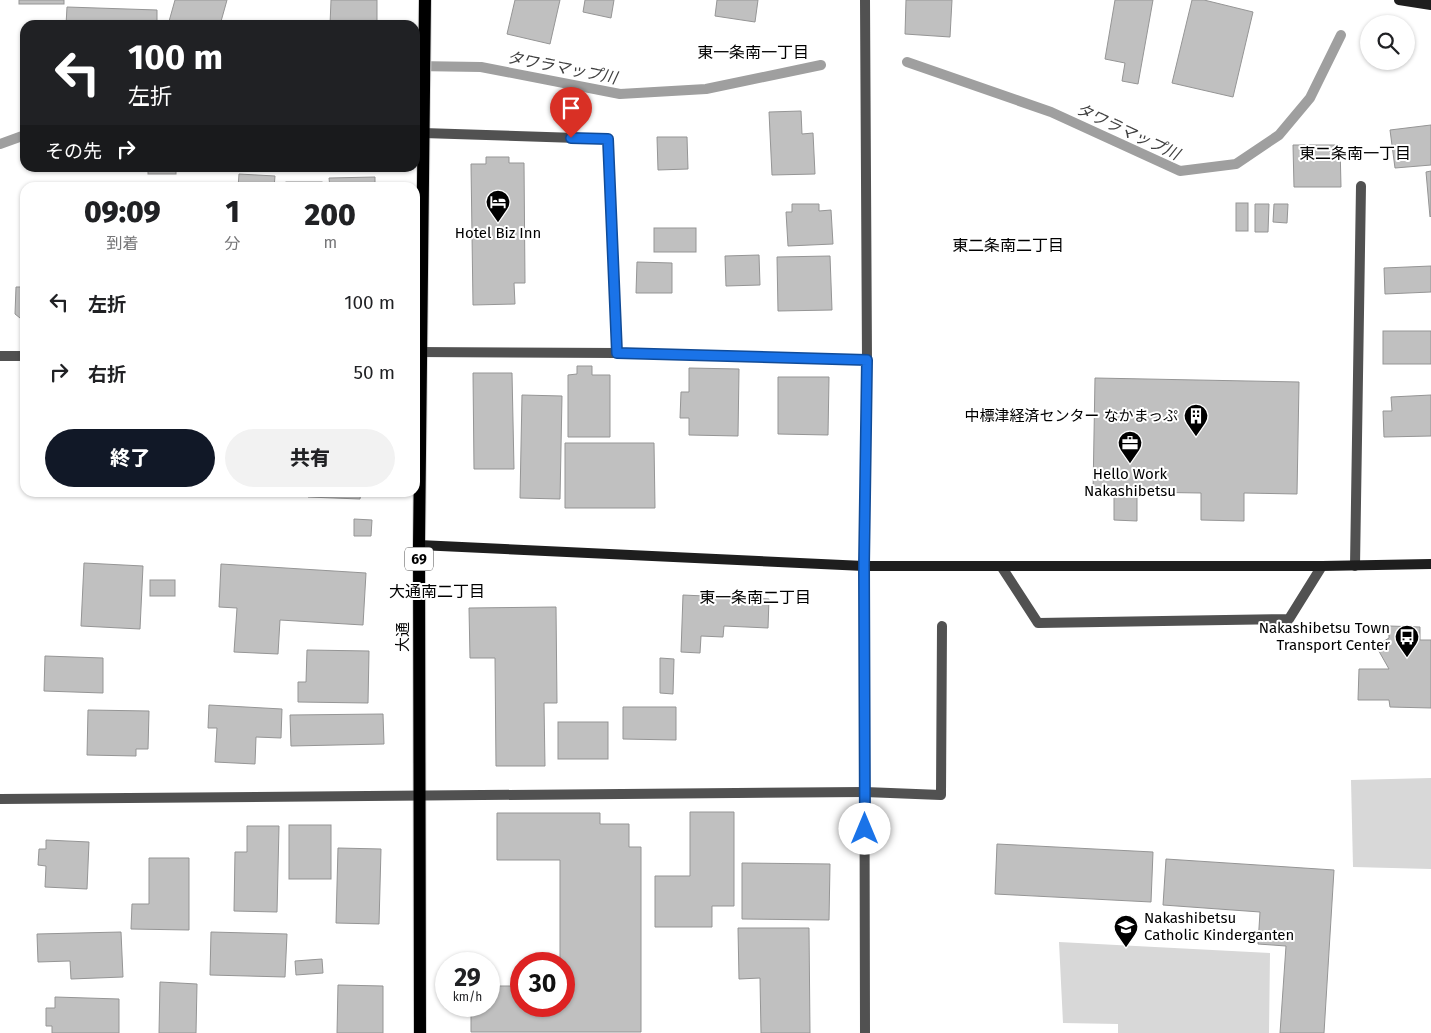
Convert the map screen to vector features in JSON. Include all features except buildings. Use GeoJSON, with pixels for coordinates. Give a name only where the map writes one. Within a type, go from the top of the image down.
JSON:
{"type":"FeatureCollection","features":[{"type":"Feature","properties":{"kind":"main road","name":"大通"},"geometry":{"type":"LineString","coordinates":[[420,264],[425,0]]}},
{"type":"Feature","properties":{"kind":"main road","name":"大通"},"geometry":{"type":"LineString","coordinates":[[419,497],[420,1033]]}},
{"type":"Feature","properties":{"kind":"street"},"geometry":{"type":"LineString","coordinates":[[865,0],[867,360],[864,566],[865,1033]]}},
{"type":"Feature","properties":{"kind":"street"},"geometry":{"type":"LineString","coordinates":[[1399,0],[1431,5]]}},
{"type":"Feature","properties":{"kind":"street"},"geometry":{"type":"LineString","coordinates":[[423,133],[608,139],[617,353]]}},
{"type":"Feature","properties":{"kind":"street"},"geometry":{"type":"LineString","coordinates":[[1355,566],[1361,186]]}},
{"type":"Feature","properties":{"kind":"street"},"geometry":{"type":"LineString","coordinates":[[420,352],[617,353],[867,360]]}},
{"type":"Feature","properties":{"kind":"street"},"geometry":{"type":"LineString","coordinates":[[0,356],[20,356]]}},
{"type":"Feature","properties":{"kind":"street"},"geometry":{"type":"LineString","coordinates":[[419,546],[864,566],[1355,566],[1431,564]]}},
{"type":"Feature","properties":{"kind":"street"},"geometry":{"type":"LineString","coordinates":[[1001,566],[1038,622],[1289,619],[1322,566]]}},
{"type":"Feature","properties":{"kind":"street"},"geometry":{"type":"LineString","coordinates":[[0,799],[865,792],[941,795],[942,626]]}},
{"type":"Feature","properties":{"kind":"shaded area"},"geometry":{"type":"Polygon","coordinates":[[[1431,778],[1431,869],[1353,867],[1351,780],[1431,778]]]}},
{"type":"Feature","properties":{"kind":"shaded area"},"geometry":{"type":"Polygon","coordinates":[[[1059,942],[1270,953],[1269,1033],[1118,1033],[1118,1024],[1063,1023],[1059,942]]]}},
{"type":"Feature","properties":{"kind":"waterway","name":"タワラマップ川"},"geometry":{"type":"LineString","coordinates":[[907,62],[1051,112],[1180,171],[1236,164],[1279,135],[1310,98],[1341,35]]}},
{"type":"Feature","properties":{"kind":"waterway","name":"タワラマップ川"},"geometry":{"type":"LineString","coordinates":[[420,66],[481,67],[620,94],[706,89],[821,65]]}},
{"type":"Feature","properties":{"kind":"waterway","name":"タワラマップ川"},"geometry":{"type":"LineString","coordinates":[[0,144],[20,137]]}},
{"type":"Feature","properties":{"kind":"place","name":"Hotel Biz Inn"},"geometry":{"type":"Point","coordinates":[498,223]}},
{"type":"Feature","properties":{"kind":"place","name":"中標津経済センター なかまっぷ"},"geometry":{"type":"Point","coordinates":[1196,437]}},
{"type":"Feature","properties":{"kind":"place","name":"Hello Work Nakashibetsu"},"geometry":{"type":"Point","coordinates":[1130,464]}},
{"type":"Feature","properties":{"kind":"place","name":"Nakashibetsu Town Transport Center"},"geometry":{"type":"Point","coordinates":[1407,658]}},
{"type":"Feature","properties":{"kind":"place","name":"Nakashibetsu Catholic Kinderganten"},"geometry":{"type":"Point","coordinates":[1126,948]}},
{"type":"Feature","properties":{"kind":"district","name":"東一条南一丁目"},"geometry":{"type":"Point","coordinates":[753,52]}},
{"type":"Feature","properties":{"kind":"district","name":"東二条南一丁目"},"geometry":{"type":"Point","coordinates":[1355,153]}},
{"type":"Feature","properties":{"kind":"district","name":"東二条南二丁目"},"geometry":{"type":"Point","coordinates":[1008,245]}},
{"type":"Feature","properties":{"kind":"district","name":"大通南二丁目"},"geometry":{"type":"Point","coordinates":[437,591]}},
{"type":"Feature","properties":{"kind":"district","name":"東一条南二丁目"},"geometry":{"type":"Point","coordinates":[755,597]}},
{"type":"Feature","properties":{"kind":"route"},"geometry":{"type":"LineString","coordinates":[[571,138],[608,139],[617,353],[867,360],[864,566],[865,829]]}}]}
